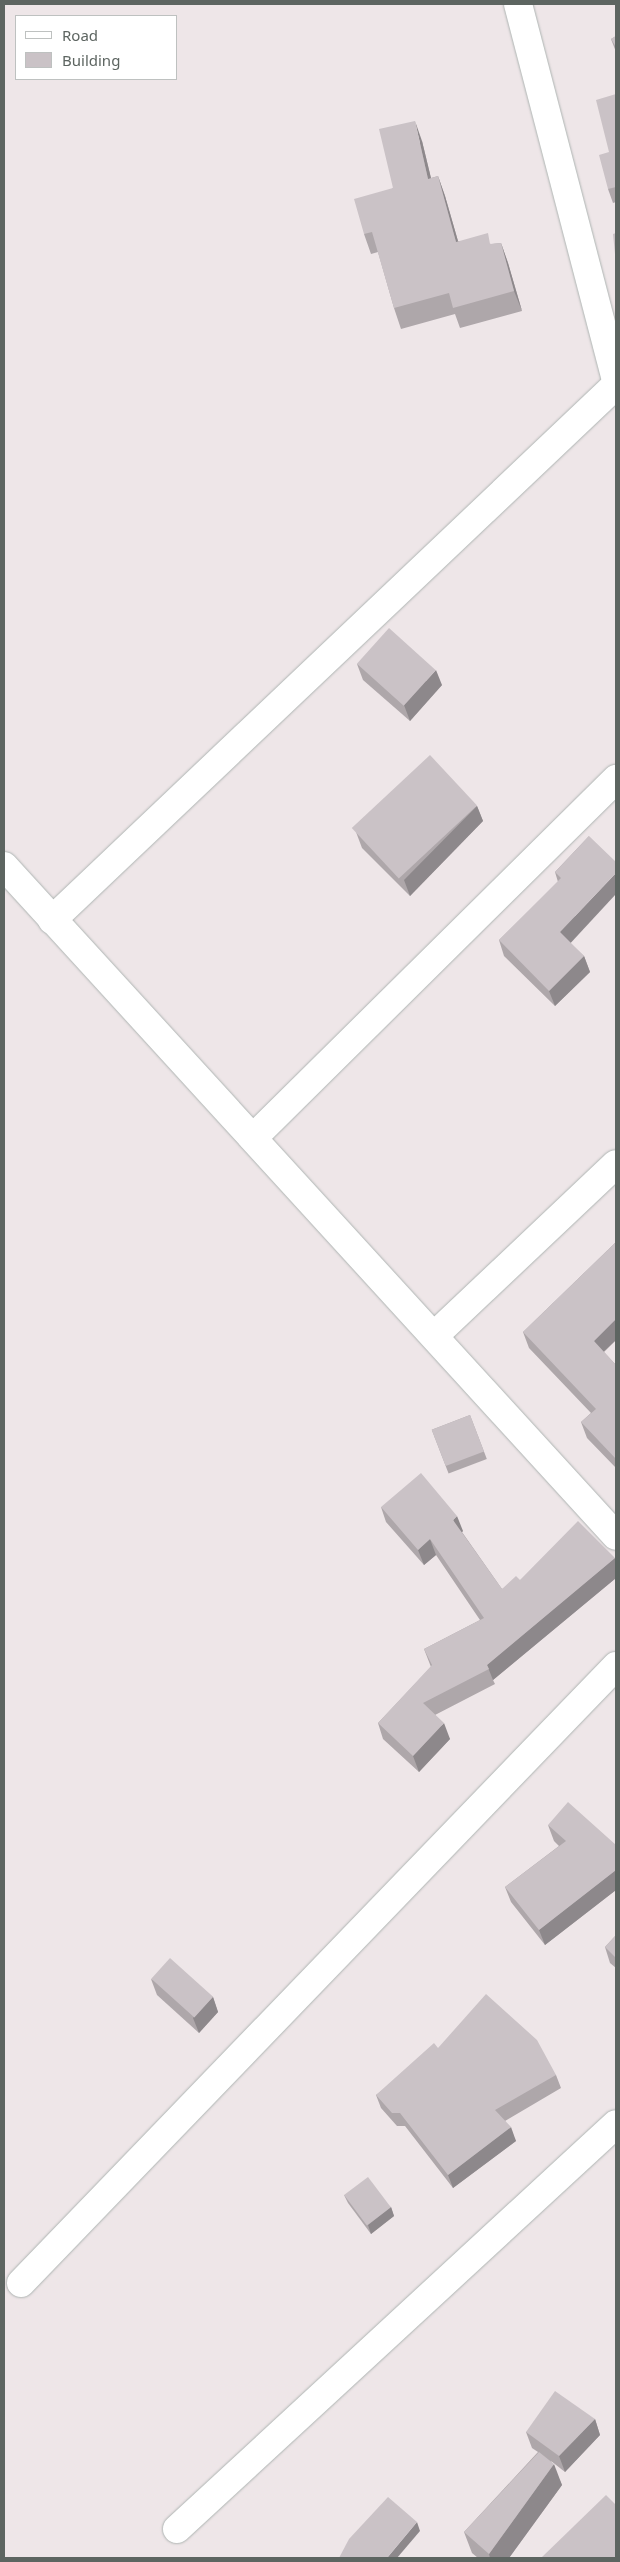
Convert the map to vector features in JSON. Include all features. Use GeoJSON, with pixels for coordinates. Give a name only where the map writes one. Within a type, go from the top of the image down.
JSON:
{"type":"FeatureCollection","features":[{"type":"Feature","properties":{"kind":"street"},"geometry":{"type":"LineString","coordinates":[[518,4],[616,380]]}},
{"type":"Feature","properties":{"kind":"street"},"geometry":{"type":"LineString","coordinates":[[52,920],[616,385]]}},
{"type":"Feature","properties":{"kind":"street"},"geometry":{"type":"LineString","coordinates":[[253,1138],[616,779]]}},
{"type":"Feature","properties":{"kind":"street"},"geometry":{"type":"LineString","coordinates":[[4,866],[616,1536]]}},
{"type":"Feature","properties":{"kind":"street"},"geometry":{"type":"LineString","coordinates":[[434,1336],[616,1164]]}},
{"type":"Feature","properties":{"kind":"street"},"geometry":{"type":"LineString","coordinates":[[21,2283],[616,1666]]}},
{"type":"Feature","properties":{"kind":"street"},"geometry":{"type":"LineString","coordinates":[[177,2529],[616,2124]]}},
{"type":"Feature","properties":{"kind":"building"},"geometry":{"type":"Polygon","coordinates":[[[616,36],[616,47],[611,39],[616,36]]]}},
{"type":"Feature","properties":{"kind":"building"},"geometry":{"type":"Polygon","coordinates":[[[616,94],[616,187],[608,189],[599,155],[609,152],[596,100],[616,94]]]}},
{"type":"Feature","properties":{"kind":"building"},"geometry":{"type":"Polygon","coordinates":[[[415,121],[428,179],[438,176],[456,242],[488,233],[490,244],[501,243],[514,291],[453,308],[449,293],[394,308],[372,232],[364,234],[354,199],[393,188],[379,129],[415,121]]]}},
{"type":"Feature","properties":{"kind":"building"},"geometry":{"type":"Polygon","coordinates":[[[616,233],[616,264],[613,234],[616,233]]]}},
{"type":"Feature","properties":{"kind":"building"},"geometry":{"type":"Polygon","coordinates":[[[389,628],[436,670],[404,706],[357,664],[389,628]]]}},
{"type":"Feature","properties":{"kind":"building"},"geometry":{"type":"Polygon","coordinates":[[[430,755],[477,805],[399,878],[352,828],[430,755]]]}},
{"type":"Feature","properties":{"kind":"building"},"geometry":{"type":"Polygon","coordinates":[[[589,836],[616,862],[616,873],[560,932],[584,956],[549,991],[499,940],[561,878],[555,872],[589,836]]]}},
{"type":"Feature","properties":{"kind":"building"},"geometry":{"type":"Polygon","coordinates":[[[616,1242],[616,1319],[594,1341],[616,1365],[616,1459],[581,1422],[596,1409],[523,1332],[616,1242]]]}},
{"type":"Feature","properties":{"kind":"building"},"geometry":{"type":"Polygon","coordinates":[[[470,1415],[484,1451],[446,1466],[432,1430],[470,1415]]]}},
{"type":"Feature","properties":{"kind":"building"},"geometry":{"type":"Polygon","coordinates":[[[421,1473],[457,1516],[453,1520],[502,1589],[516,1576],[520,1580],[578,1521],[615,1558],[487,1665],[489,1669],[423,1703],[444,1723],[413,1756],[378,1723],[432,1665],[424,1649],[484,1618],[430,1539],[418,1550],[381,1507],[421,1473]]]}},
{"type":"Feature","properties":{"kind":"building"},"geometry":{"type":"Polygon","coordinates":[[[568,1802],[616,1845],[616,1870],[539,1930],[505,1887],[566,1841],[548,1825],[568,1802]]]}},
{"type":"Feature","properties":{"kind":"building"},"geometry":{"type":"Polygon","coordinates":[[[616,1935],[616,1958],[605,1947],[616,1935]]]}},
{"type":"Feature","properties":{"kind":"building"},"geometry":{"type":"Polygon","coordinates":[[[170,1958],[213,1997],[194,2018],[151,1979],[170,1958]]]}},
{"type":"Feature","properties":{"kind":"building"},"geometry":{"type":"Polygon","coordinates":[[[486,1994],[537,2040],[556,2075],[495,2110],[511,2127],[448,2175],[400,2113],[392,2113],[376,2095],[434,2043],[438,2048],[486,1994]]]}},
{"type":"Feature","properties":{"kind":"building"},"geometry":{"type":"Polygon","coordinates":[[[368,2177],[391,2207],[367,2225],[344,2195],[368,2177]]]}},
{"type":"Feature","properties":{"kind":"building"},"geometry":{"type":"Polygon","coordinates":[[[555,2391],[595,2419],[559,2456],[526,2432],[555,2391]]]}},
{"type":"Feature","properties":{"kind":"building"},"geometry":{"type":"Polygon","coordinates":[[[539,2452],[554,2464],[489,2554],[464,2532],[539,2452]]]}},
{"type":"Feature","properties":{"kind":"building"},"geometry":{"type":"Polygon","coordinates":[[[606,2495],[616,2505],[616,2558],[541,2558],[606,2495]]]}},
{"type":"Feature","properties":{"kind":"building"},"geometry":{"type":"Polygon","coordinates":[[[388,2497],[417,2522],[387,2558],[339,2558],[349,2539],[388,2497]]]}}]}
